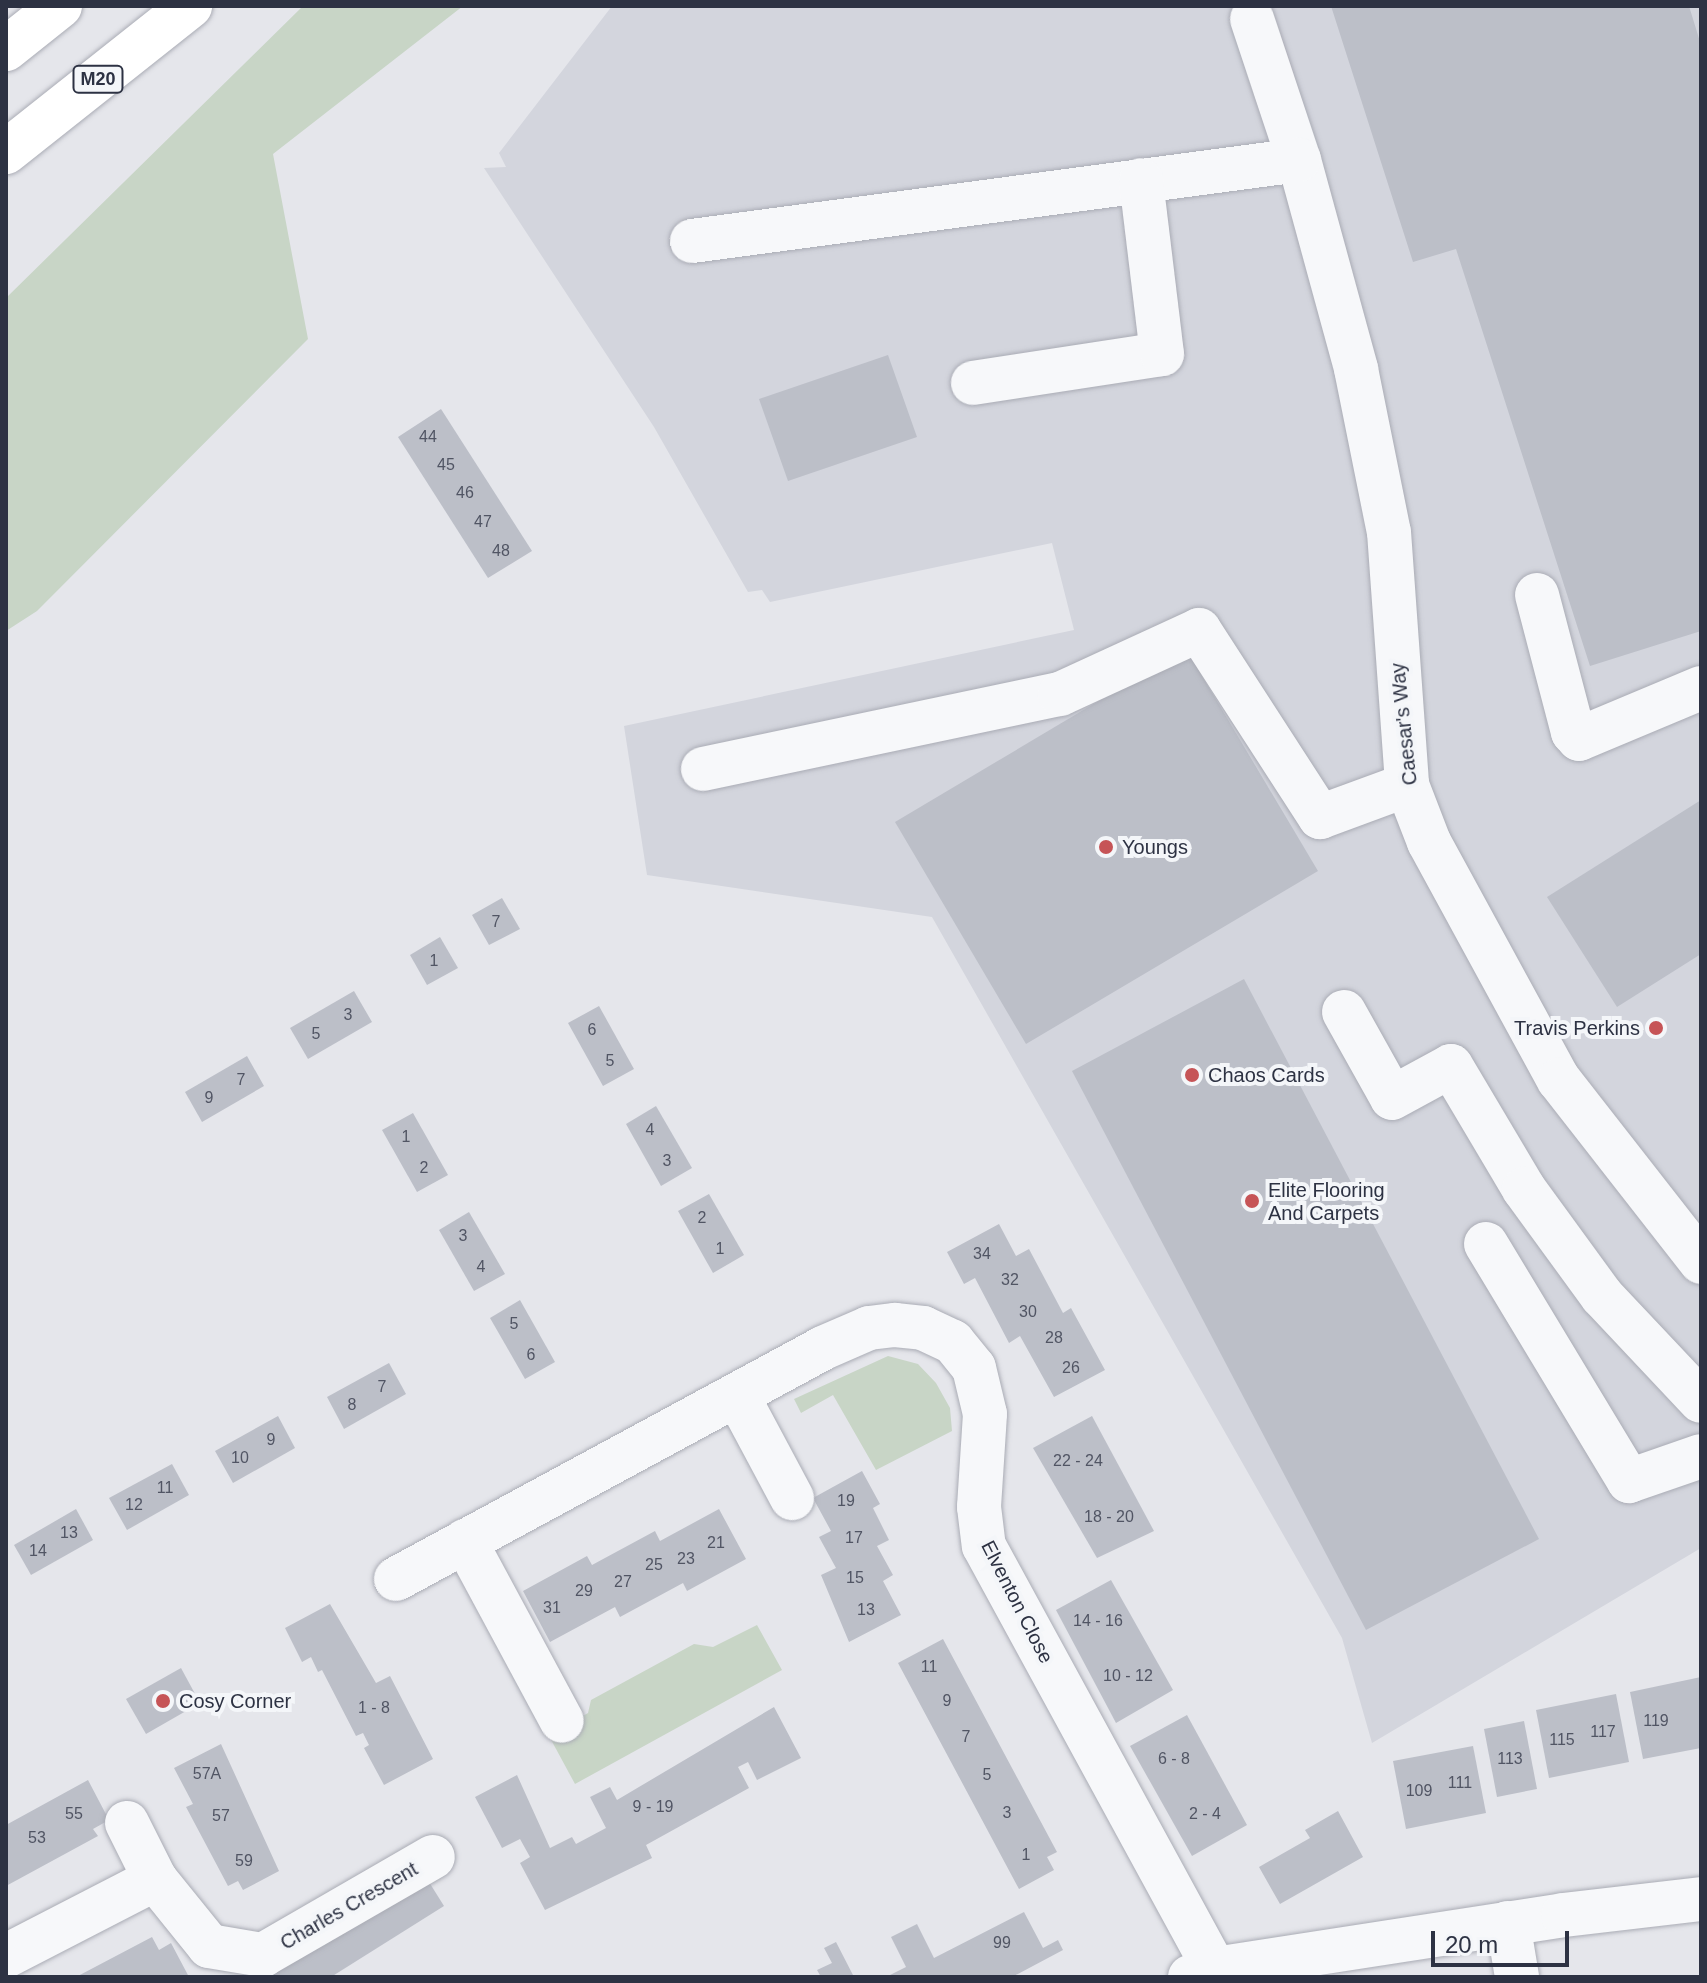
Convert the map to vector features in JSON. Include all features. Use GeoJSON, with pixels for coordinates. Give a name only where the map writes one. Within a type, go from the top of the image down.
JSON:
{"type":"FeatureCollection","features":[{"type":"Feature","properties":{"kind":"highway"},"geometry":{"type":"LineString","coordinates":[[6,49],[60,6]]}},
{"type":"Feature","properties":{"kind":"highway","name":"M20"},"geometry":{"type":"LineString","coordinates":[[6,152],[190,6]]}},
{"type":"Feature","properties":{"kind":"street","name":"Caesar's Way"},"geometry":{"type":"LineString","coordinates":[[1252,19],[1299,160],[1356,369],[1389,532],[1407,785],[1429,842],[1559,1080],[1701,1262]]}},
{"type":"Feature","properties":{"kind":"street"},"geometry":{"type":"LineString","coordinates":[[692,241],[1299,160]]}},
{"type":"Feature","properties":{"kind":"street"},"geometry":{"type":"LineString","coordinates":[[973,383],[1162,354],[1141,180]]}},
{"type":"Feature","properties":{"kind":"street"},"geometry":{"type":"LineString","coordinates":[[1537,595],[1573,732],[1579,739],[1701,688]]}},
{"type":"Feature","properties":{"kind":"street"},"geometry":{"type":"LineString","coordinates":[[703,769],[1060,694],[1199,630],[1320,817],[1407,785]]}},
{"type":"Feature","properties":{"kind":"street"},"geometry":{"type":"LineString","coordinates":[[1344,1012],[1392,1098],[1451,1066],[1524,1189],[1602,1296],[1701,1401]]}},
{"type":"Feature","properties":{"kind":"street"},"geometry":{"type":"LineString","coordinates":[[1486,1244],[1629,1481],[1701,1456]]}},
{"type":"Feature","properties":{"kind":"street","name":"Elventon Close"},"geometry":{"type":"LineString","coordinates":[[396,1579],[737,1395],[869,1328],[923,1328],[953,1342],[974,1368],[985,1414],[979,1507],[984,1546],[1202,1973]]}},
{"type":"Feature","properties":{"kind":"street"},"geometry":{"type":"LineString","coordinates":[[737,1395],[792,1498]]}},
{"type":"Feature","properties":{"kind":"street"},"geometry":{"type":"LineString","coordinates":[[465,1541],[562,1721]]}},
{"type":"Feature","properties":{"kind":"street","name":"Charles Crescent"},"geometry":{"type":"LineString","coordinates":[[127,1823],[155,1879],[209,1946],[263,1955],[433,1857]]}},
{"type":"Feature","properties":{"kind":"street"},"geometry":{"type":"LineString","coordinates":[[6,1956],[155,1879]]}},
{"type":"Feature","properties":{"kind":"street"},"geometry":{"type":"LineString","coordinates":[[1202,1973],[1508,1923],[1701,1899]]}},
{"type":"Feature","properties":{"kind":"street"},"geometry":{"type":"LineString","coordinates":[[1508,1923],[1517,1977]]}},
{"type":"Feature","properties":{"kind":"shaded area"},"geometry":{"type":"Polygon","coordinates":[[[612,6],[1701,6],[1701,1548],[1372,1743],[1342,1638],[932,917],[647,875],[624,726],[1074,630],[1052,543],[770,602],[762,590],[748,592],[654,427],[484,168],[506,167],[499,153],[612,6]]]}},
{"type":"Feature","properties":{"kind":"green space"},"geometry":{"type":"Polygon","coordinates":[[[303,6],[463,6],[273,154],[308,339],[37,611],[6,631],[6,298],[303,6]]]}},
{"type":"Feature","properties":{"kind":"green space"},"geometry":{"type":"Polygon","coordinates":[[[888,1356],[918,1364],[936,1383],[950,1408],[952,1431],[876,1470],[833,1395],[801,1413],[794,1399],[888,1356]]]}},
{"type":"Feature","properties":{"kind":"green space"},"geometry":{"type":"Polygon","coordinates":[[[757,1625],[782,1670],[575,1784],[549,1736],[588,1713],[591,1700],[694,1644],[713,1647],[757,1625]]]}},
{"type":"Feature","properties":{"kind":"building"},"geometry":{"type":"Polygon","coordinates":[[[1331,6],[1689,6],[1701,45],[1701,631],[1590,666],[1456,249],[1413,262],[1331,6]]]}},
{"type":"Feature","properties":{"kind":"building"},"geometry":{"type":"Polygon","coordinates":[[[888,355],[917,437],[788,481],[759,399],[888,355]]]}},
{"type":"Feature","properties":{"kind":"building"},"geometry":{"type":"Polygon","coordinates":[[[441,409],[532,551],[488,578],[398,437],[441,409]]]}},
{"type":"Feature","properties":{"kind":"building","name":"Youngs"},"geometry":{"type":"Polygon","coordinates":[[[1186,649],[1318,871],[1026,1044],[895,822],[1186,649]]]}},
{"type":"Feature","properties":{"kind":"building"},"geometry":{"type":"Polygon","coordinates":[[[1701,800],[1701,954],[1617,1007],[1547,897],[1701,800]]]}},
{"type":"Feature","properties":{"kind":"building"},"geometry":{"type":"Polygon","coordinates":[[[502,898],[520,929],[489,945],[472,915],[502,898]]]}},
{"type":"Feature","properties":{"kind":"building"},"geometry":{"type":"Polygon","coordinates":[[[440,937],[458,968],[427,985],[410,955],[440,937]]]}},
{"type":"Feature","properties":{"kind":"building"},"geometry":{"type":"Polygon","coordinates":[[[1244,979],[1539,1539],[1366,1630],[1072,1071],[1244,979]]]}},
{"type":"Feature","properties":{"kind":"building"},"geometry":{"type":"Polygon","coordinates":[[[354,991],[372,1022],[308,1059],[290,1028],[354,991]]]}},
{"type":"Feature","properties":{"kind":"building"},"geometry":{"type":"Polygon","coordinates":[[[599,1006],[634,1069],[603,1086],[568,1023],[599,1006]]]}},
{"type":"Feature","properties":{"kind":"building"},"geometry":{"type":"Polygon","coordinates":[[[247,1056],[264,1086],[202,1122],[185,1092],[247,1056]]]}},
{"type":"Feature","properties":{"kind":"building"},"geometry":{"type":"Polygon","coordinates":[[[656,1106],[692,1168],[661,1186],[626,1124],[656,1106]]]}},
{"type":"Feature","properties":{"kind":"building"},"geometry":{"type":"Polygon","coordinates":[[[413,1113],[448,1175],[417,1192],[382,1130],[413,1113]]]}},
{"type":"Feature","properties":{"kind":"building"},"geometry":{"type":"Polygon","coordinates":[[[709,1194],[744,1255],[713,1273],[678,1211],[709,1194]]]}},
{"type":"Feature","properties":{"kind":"building"},"geometry":{"type":"Polygon","coordinates":[[[469,1212],[505,1274],[474,1291],[439,1230],[469,1212]]]}},
{"type":"Feature","properties":{"kind":"building"},"geometry":{"type":"Polygon","coordinates":[[[999,1224],[1016,1256],[1029,1249],[1063,1313],[1071,1308],[1105,1370],[1054,1397],[1020,1336],[1009,1343],[975,1278],[964,1284],[947,1252],[999,1224]]]}},
{"type":"Feature","properties":{"kind":"building"},"geometry":{"type":"Polygon","coordinates":[[[520,1300],[555,1362],[525,1379],[490,1318],[520,1300]]]}},
{"type":"Feature","properties":{"kind":"building"},"geometry":{"type":"Polygon","coordinates":[[[389,1363],[406,1394],[344,1429],[327,1397],[389,1363]]]}},
{"type":"Feature","properties":{"kind":"building"},"geometry":{"type":"Polygon","coordinates":[[[278,1416],[295,1448],[233,1483],[215,1451],[278,1416]]]}},
{"type":"Feature","properties":{"kind":"building"},"geometry":{"type":"Polygon","coordinates":[[[1092,1416],[1154,1531],[1097,1558],[1033,1448],[1092,1416]]]}},
{"type":"Feature","properties":{"kind":"building"},"geometry":{"type":"Polygon","coordinates":[[[172,1464],[189,1495],[127,1530],[109,1498],[172,1464]]]}},
{"type":"Feature","properties":{"kind":"building"},"geometry":{"type":"Polygon","coordinates":[[[862,1471],[880,1504],[873,1508],[889,1540],[877,1546],[893,1575],[883,1581],[901,1615],[849,1642],[821,1575],[836,1568],[819,1537],[831,1531],[813,1498],[862,1471]]]}},
{"type":"Feature","properties":{"kind":"building"},"geometry":{"type":"Polygon","coordinates":[[[76,1509],[93,1540],[31,1575],[14,1545],[76,1509]]]}},
{"type":"Feature","properties":{"kind":"building"},"geometry":{"type":"Polygon","coordinates":[[[719,1509],[746,1559],[687,1591],[683,1583],[620,1617],[615,1607],[550,1642],[523,1591],[587,1556],[592,1565],[655,1531],[660,1541],[719,1509]]]}},
{"type":"Feature","properties":{"kind":"building"},"geometry":{"type":"Polygon","coordinates":[[[1111,1580],[1173,1690],[1116,1723],[1056,1610],[1111,1580]]]}},
{"type":"Feature","properties":{"kind":"building"},"geometry":{"type":"Polygon","coordinates":[[[330,1604],[376,1683],[390,1676],[433,1759],[384,1785],[364,1748],[369,1745],[363,1733],[356,1736],[322,1670],[318,1672],[311,1657],[302,1662],[285,1628],[330,1604]]]}},
{"type":"Feature","properties":{"kind":"building"},"geometry":{"type":"Polygon","coordinates":[[[943,1639],[1057,1852],[1047,1857],[1054,1870],[1019,1889],[898,1663],[943,1639]]]}},
{"type":"Feature","properties":{"kind":"building","name":"Cosy Corner"},"geometry":{"type":"Polygon","coordinates":[[[181,1668],[200,1703],[146,1734],[126,1699],[181,1668]]]}},
{"type":"Feature","properties":{"kind":"building"},"geometry":{"type":"Polygon","coordinates":[[[1701,1677],[1701,1748],[1643,1759],[1630,1692],[1701,1677]]]}},
{"type":"Feature","properties":{"kind":"building"},"geometry":{"type":"Polygon","coordinates":[[[1616,1694],[1629,1762],[1549,1778],[1536,1710],[1616,1694]]]}},
{"type":"Feature","properties":{"kind":"building"},"geometry":{"type":"Polygon","coordinates":[[[774,1707],[801,1758],[757,1780],[748,1762],[738,1767],[749,1788],[646,1845],[652,1858],[545,1910],[520,1863],[530,1857],[520,1839],[502,1848],[475,1797],[517,1775],[550,1848],[572,1837],[576,1844],[606,1828],[590,1797],[610,1787],[617,1800],[774,1707]]]}},
{"type":"Feature","properties":{"kind":"building"},"geometry":{"type":"Polygon","coordinates":[[[1187,1715],[1247,1825],[1192,1856],[1130,1746],[1187,1715]]]}},
{"type":"Feature","properties":{"kind":"building"},"geometry":{"type":"Polygon","coordinates":[[[1524,1721],[1537,1789],[1497,1797],[1484,1729],[1524,1721]]]}},
{"type":"Feature","properties":{"kind":"building"},"geometry":{"type":"Polygon","coordinates":[[[221,1744],[279,1871],[243,1890],[238,1881],[228,1886],[186,1807],[193,1804],[174,1768],[221,1744]]]}},
{"type":"Feature","properties":{"kind":"building"},"geometry":{"type":"Polygon","coordinates":[[[1473,1746],[1486,1813],[1406,1829],[1393,1761],[1473,1746]]]}},
{"type":"Feature","properties":{"kind":"building"},"geometry":{"type":"Polygon","coordinates":[[[88,1780],[109,1820],[93,1829],[98,1836],[6,1886],[6,1825],[88,1780]]]}},
{"type":"Feature","properties":{"kind":"building"},"geometry":{"type":"Polygon","coordinates":[[[1338,1811],[1363,1857],[1280,1904],[1259,1867],[1310,1838],[1305,1830],[1338,1811]]]}},
{"type":"Feature","properties":{"kind":"building"},"geometry":{"type":"Polygon","coordinates":[[[424,1874],[444,1906],[331,1977],[258,1977],[424,1874]]]}},
{"type":"Feature","properties":{"kind":"building"},"geometry":{"type":"Polygon","coordinates":[[[1024,1912],[1043,1948],[1058,1940],[1063,1950],[1012,1977],[886,1977],[906,1967],[891,1937],[917,1924],[934,1958],[1024,1912]]]}},
{"type":"Feature","properties":{"kind":"building"},"geometry":{"type":"Polygon","coordinates":[[[152,1937],[159,1950],[171,1943],[189,1977],[76,1977],[152,1937]]]}},
{"type":"Feature","properties":{"kind":"building"},"geometry":{"type":"Polygon","coordinates":[[[836,1942],[854,1977],[821,1977],[817,1970],[832,1963],[824,1948],[836,1942]]]}},
{"type":"Feature","properties":{"kind":"place","name":"Youngs"},"geometry":{"type":"Point","coordinates":[1106,847]}},
{"type":"Feature","properties":{"kind":"place","name":"Travis Perkins"},"geometry":{"type":"Point","coordinates":[1656,1028]}},
{"type":"Feature","properties":{"kind":"place","name":"Chaos Cards"},"geometry":{"type":"Point","coordinates":[1192,1075]}},
{"type":"Feature","properties":{"kind":"place","name":"Elite Flooring And Carpets"},"geometry":{"type":"Point","coordinates":[1252,1201]}},
{"type":"Feature","properties":{"kind":"place","name":"Cosy Corner"},"geometry":{"type":"Point","coordinates":[163,1701]}}]}
